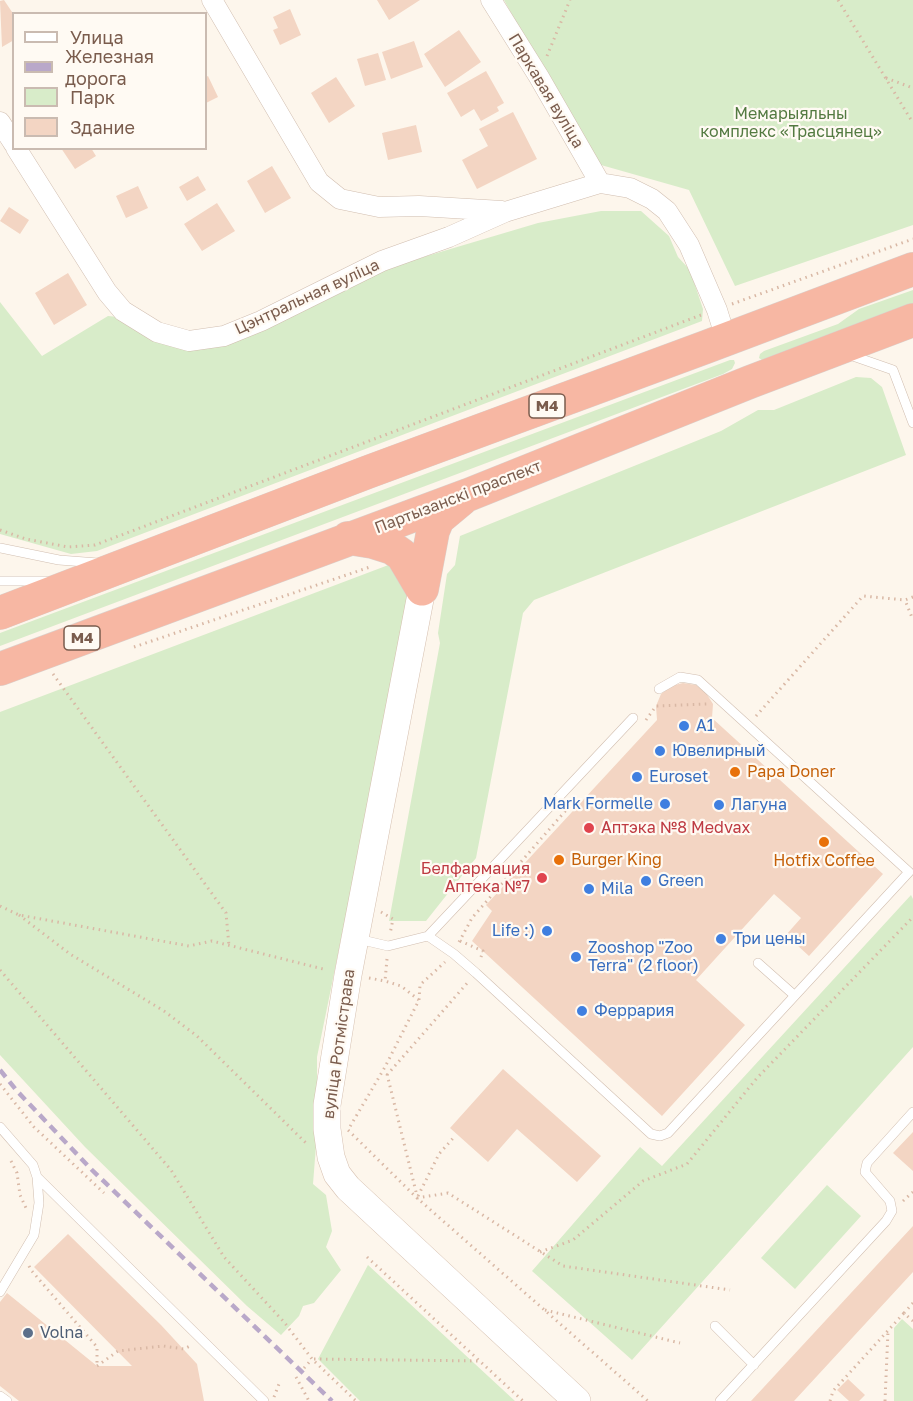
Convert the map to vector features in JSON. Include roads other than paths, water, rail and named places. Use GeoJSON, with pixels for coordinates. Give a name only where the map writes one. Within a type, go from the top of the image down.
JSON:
{"type":"FeatureCollection","features":[{"type":"Feature","properties":{"kind":"highway","name":"М4"},"geometry":{"type":"LineString","coordinates":[[0,613],[368,472],[725,329],[913,268]]}},
{"type":"Feature","properties":{"kind":"highway","name":"Партызанскі праспект"},"geometry":{"type":"LineString","coordinates":[[0,669],[468,495],[750,382],[913,320]]}},
{"type":"Feature","properties":{"kind":"highway"},"geometry":{"type":"LineString","coordinates":[[725,329],[750,382]]}},
{"type":"Feature","properties":{"kind":"highway"},"geometry":{"type":"LineString","coordinates":[[422,589],[433,531],[438,519],[468,495]]}},
{"type":"Feature","properties":{"kind":"highway"},"geometry":{"type":"LineString","coordinates":[[348,538],[392,548],[402,555],[422,589]]}},
{"type":"Feature","properties":{"kind":"street","name":"Цэнтральная вуліца"},"geometry":{"type":"LineString","coordinates":[[212,0],[319,182],[340,199],[379,207],[418,206],[505,212]]}},
{"type":"Feature","properties":{"kind":"street","name":"Паркавая вуліца"},"geometry":{"type":"LineString","coordinates":[[491,0],[539,77],[600,183]]}},
{"type":"Feature","properties":{"kind":"street"},"geometry":{"type":"LineString","coordinates":[[0,122],[12,141]]}},
{"type":"Feature","properties":{"kind":"street","name":"Цэнтральная вуліца"},"geometry":{"type":"LineString","coordinates":[[17,150],[107,292],[123,311],[157,332],[189,341],[224,336],[261,321],[382,261],[449,237],[505,212],[600,183]]}},
{"type":"Feature","properties":{"kind":"street"},"geometry":{"type":"LineString","coordinates":[[600,183],[630,188],[652,199],[667,211],[689,245],[725,329]]}},
{"type":"Feature","properties":{"kind":"street","name":"вуліца Ротмістрава"},"geometry":{"type":"LineString","coordinates":[[422,589],[346,984],[327,1105],[327,1129],[331,1157],[337,1174],[348,1188],[577,1401]]}},
{"type":"Feature","properties":{"kind":"lane"},"geometry":{"type":"LineString","coordinates":[[812,358],[841,354],[856,356],[893,370],[913,423]]}},
{"type":"Feature","properties":{"kind":"lane"},"geometry":{"type":"LineString","coordinates":[[0,548],[59,560],[102,563],[148,556]]}},
{"type":"Feature","properties":{"kind":"lane"},"geometry":{"type":"LineString","coordinates":[[0,581],[39,582],[93,578]]}},
{"type":"Feature","properties":{"kind":"lane"},"geometry":{"type":"LineString","coordinates":[[428,936],[476,973],[651,1134],[660,1136],[668,1133],[909,872],[698,681],[681,678],[659,689]]}},
{"type":"Feature","properties":{"kind":"lane"},"geometry":{"type":"LineString","coordinates":[[356,939],[388,946],[428,936],[633,718]]}},
{"type":"Feature","properties":{"kind":"lane"},"geometry":{"type":"LineString","coordinates":[[758,963],[794,995]]}},
{"type":"Feature","properties":{"kind":"lane"},"geometry":{"type":"LineString","coordinates":[[720,1401],[886,1221],[892,1211],[890,1201],[865,1172],[867,1163],[913,1112]]}},
{"type":"Feature","properties":{"kind":"lane"},"geometry":{"type":"LineString","coordinates":[[0,1127],[33,1165],[37,1177],[38,1217],[34,1235],[0,1292]]}},
{"type":"Feature","properties":{"kind":"lane"},"geometry":{"type":"LineString","coordinates":[[37,1177],[264,1401]]}},
{"type":"Feature","properties":{"kind":"lane"},"geometry":{"type":"LineString","coordinates":[[715,1326],[754,1365]]}},
{"type":"Feature","properties":{"kind":"lane"},"geometry":{"type":"LineString","coordinates":[[252,1401],[255,1391]]}},
{"type":"Feature","properties":{"kind":"lane"},"geometry":{"type":"LineString","coordinates":[[0,1396],[7,1401]]}},
{"type":"Feature","properties":{"kind":"railway"},"geometry":{"type":"LineString","coordinates":[[0,1070],[92,1170],[332,1401]]}},
{"type":"Feature","properties":{"kind":"place","name":"A1"},"geometry":{"type":"Point","coordinates":[684,726]}},
{"type":"Feature","properties":{"kind":"place","name":"Ювелирный"},"geometry":{"type":"Point","coordinates":[660,751]}},
{"type":"Feature","properties":{"kind":"place","name":"Papa Doner"},"geometry":{"type":"Point","coordinates":[735,772]}},
{"type":"Feature","properties":{"kind":"place","name":"Euroset"},"geometry":{"type":"Point","coordinates":[637,777]}},
{"type":"Feature","properties":{"kind":"place","name":"Mark Formelle"},"geometry":{"type":"Point","coordinates":[665,804]}},
{"type":"Feature","properties":{"kind":"place","name":"Лагуна"},"geometry":{"type":"Point","coordinates":[719,805]}},
{"type":"Feature","properties":{"kind":"place","name":"Аптэка №8 Medvax"},"geometry":{"type":"Point","coordinates":[589,828]}},
{"type":"Feature","properties":{"kind":"place","name":"Hotfix Coffee"},"geometry":{"type":"Point","coordinates":[824,842]}},
{"type":"Feature","properties":{"kind":"place","name":"Burger King"},"geometry":{"type":"Point","coordinates":[559,860]}},
{"type":"Feature","properties":{"kind":"place","name":"Белфармация Аптека №7"},"geometry":{"type":"Point","coordinates":[542,878]}},
{"type":"Feature","properties":{"kind":"place","name":"Green"},"geometry":{"type":"Point","coordinates":[646,881]}},
{"type":"Feature","properties":{"kind":"place","name":"Mila"},"geometry":{"type":"Point","coordinates":[589,889]}},
{"type":"Feature","properties":{"kind":"place","name":"Life :)"},"geometry":{"type":"Point","coordinates":[547,931]}},
{"type":"Feature","properties":{"kind":"place","name":"Три цены"},"geometry":{"type":"Point","coordinates":[721,939]}},
{"type":"Feature","properties":{"kind":"place","name":"Zooshop \"Zoo Terra\" (2 floor)"},"geometry":{"type":"Point","coordinates":[576,957]}},
{"type":"Feature","properties":{"kind":"place","name":"Феррария"},"geometry":{"type":"Point","coordinates":[582,1011]}},
{"type":"Feature","properties":{"kind":"place","name":"Volna"},"geometry":{"type":"Point","coordinates":[28,1333]}},
{"type":"Feature","properties":{"kind":"park label","name":"Мемарыяльны комплекс «Трасцянец»"},"geometry":{"type":"Point","coordinates":[791,123]}}]}
